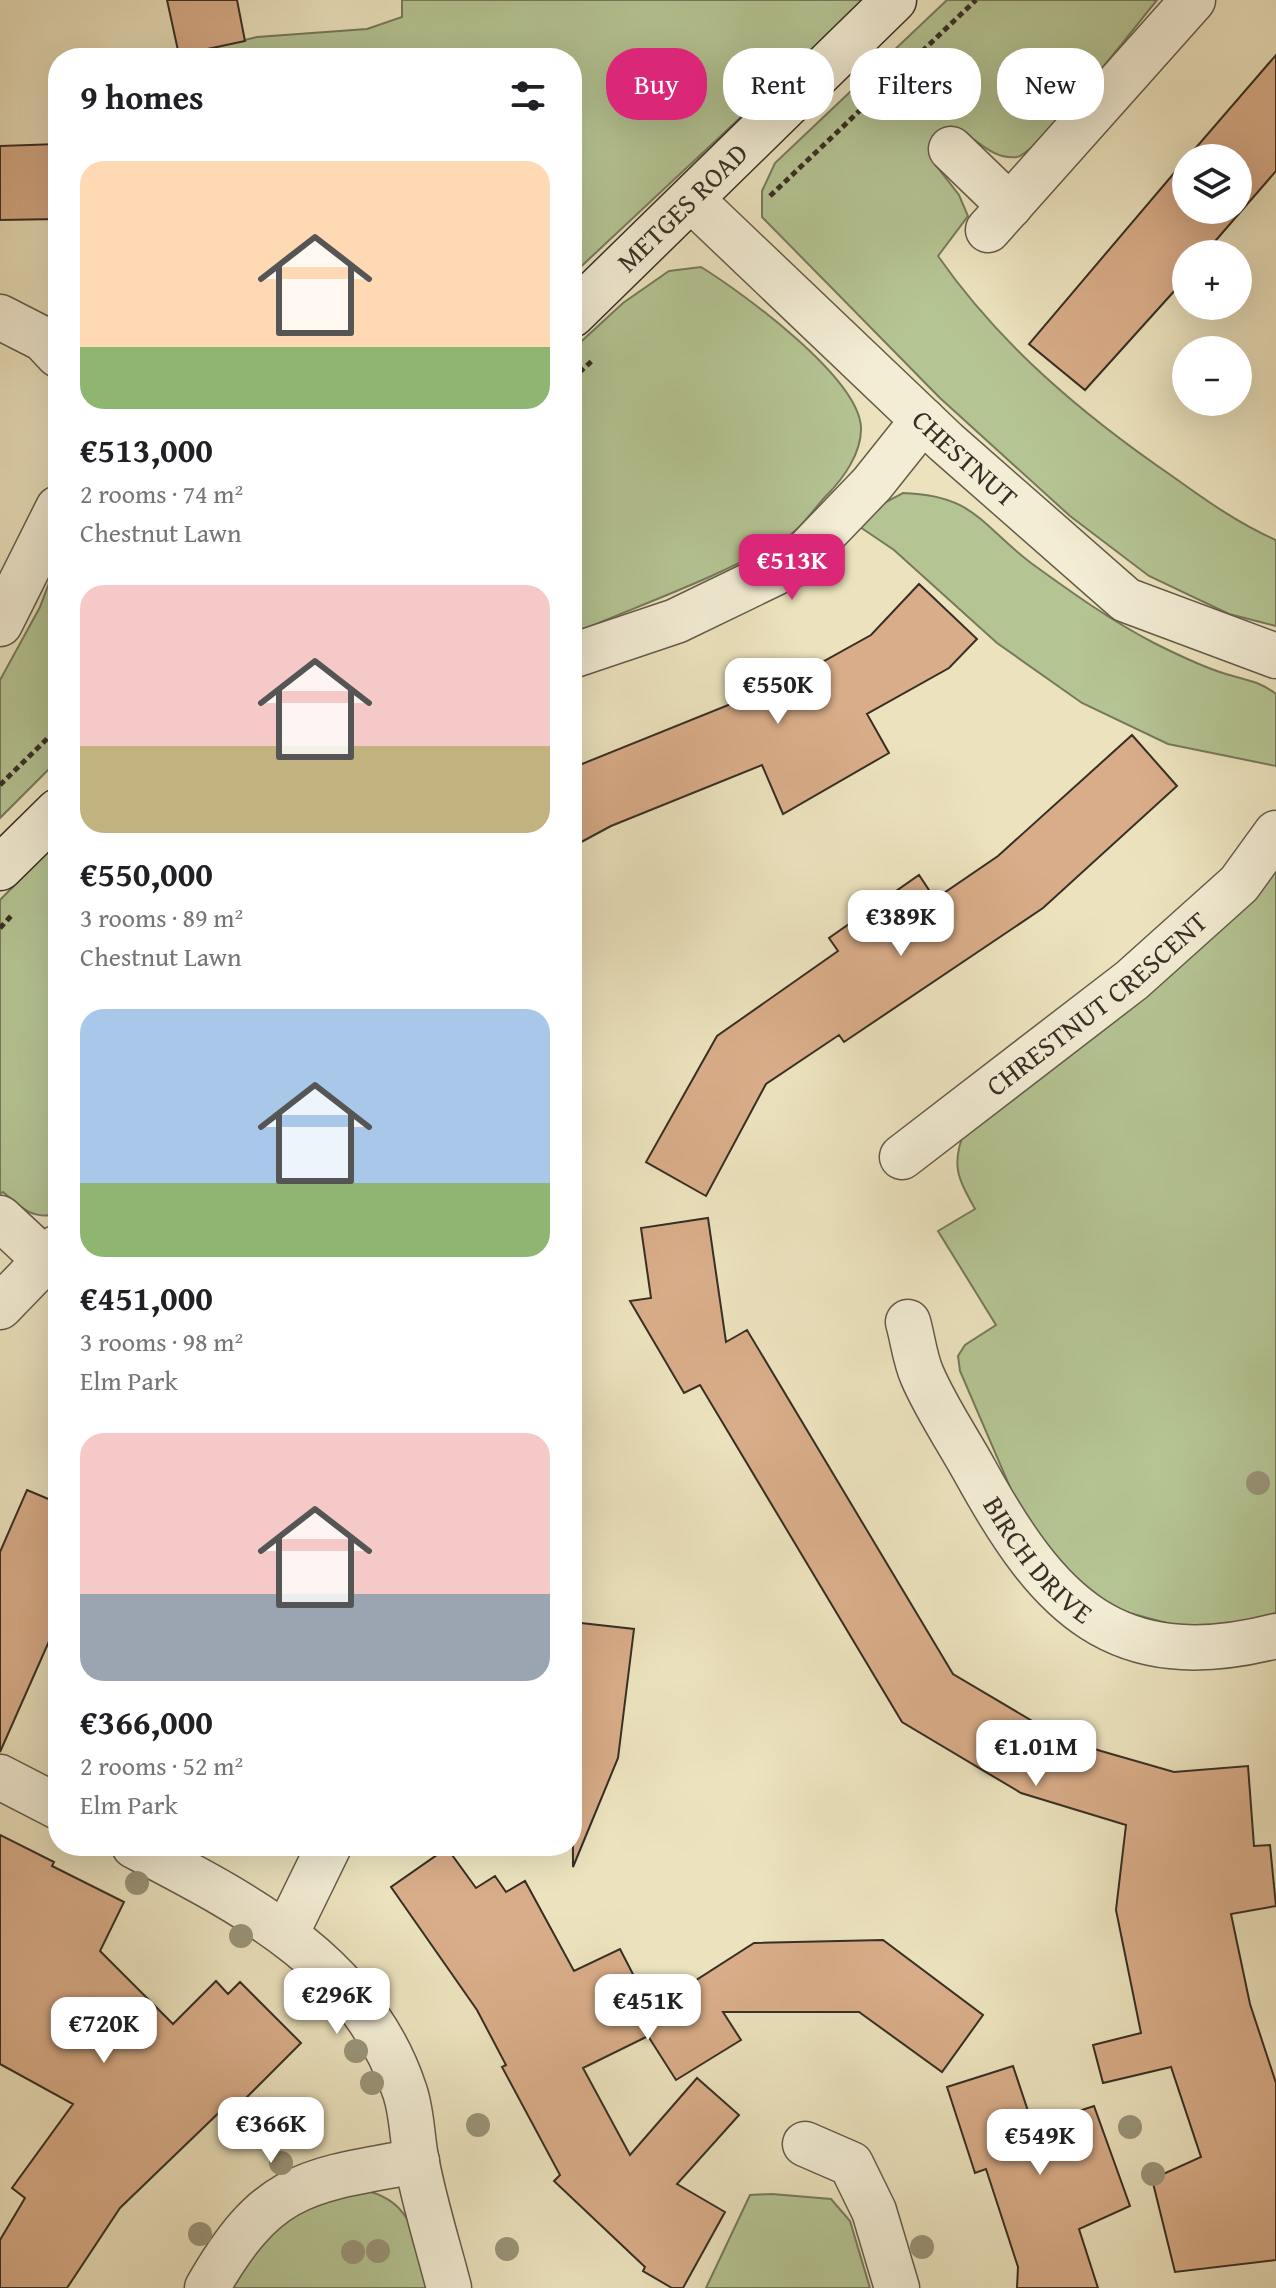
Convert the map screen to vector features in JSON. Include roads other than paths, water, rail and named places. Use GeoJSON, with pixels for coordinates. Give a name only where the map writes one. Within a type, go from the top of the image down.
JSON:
{"type":"FeatureCollection","features":[{"type":"Feature","properties":{"kind":"street","name":"METGES ROAD"},"geometry":{"type":"LineString","coordinates":[[582,305],[894,0]]}},
{"type":"Feature","properties":{"kind":"street"},"geometry":{"type":"LineString","coordinates":[[951,149],[999,218],[1193,0]]}},
{"type":"Feature","properties":{"kind":"street","name":"CHESTNUT"},"geometry":{"type":"LineString","coordinates":[[692,200],[923,420],[1126,600],[1276,656]]}},
{"type":"Feature","properties":{"kind":"street"},"geometry":{"type":"LineString","coordinates":[[0,317],[48,344]]}},
{"type":"Feature","properties":{"kind":"street"},"geometry":{"type":"LineString","coordinates":[[582,653],[676,621],[796,563],[872,484],[923,420]]}},
{"type":"Feature","properties":{"kind":"street"},"geometry":{"type":"LineString","coordinates":[[0,624],[48,528]]}},
{"type":"Feature","properties":{"kind":"street"},"geometry":{"type":"LineString","coordinates":[[0,868],[48,821]]}},
{"type":"Feature","properties":{"kind":"street","name":"CHRESTNUT CRESCENT"},"geometry":{"type":"LineString","coordinates":[[902,1157],[1132,980],[1239,884],[1276,833]]}},
{"type":"Feature","properties":{"kind":"street"},"geometry":{"type":"LineString","coordinates":[[0,1218],[48,1251]]}},
{"type":"Feature","properties":{"kind":"street"},"geometry":{"type":"LineString","coordinates":[[0,1307],[48,1256]]}},
{"type":"Feature","properties":{"kind":"street","name":"BIRCH DRIVE"},"geometry":{"type":"LineString","coordinates":[[908,1322],[922,1375],[1004,1523],[1072,1607],[1108,1629],[1153,1646],[1193,1649],[1233,1647],[1276,1636]]}},
{"type":"Feature","properties":{"kind":"street"},"geometry":{"type":"LineString","coordinates":[[0,1777],[48,1802]]}},
{"type":"Feature","properties":{"kind":"street"},"geometry":{"type":"LineString","coordinates":[[152,1856],[287,1932],[326,1967],[387,2050],[405,2093],[417,2161],[449,2288]]}},
{"type":"Feature","properties":{"kind":"street"},"geometry":{"type":"LineString","coordinates":[[287,1932],[324,1856]]}},
{"type":"Feature","properties":{"kind":"street"},"geometry":{"type":"LineString","coordinates":[[805,2144],[851,2164],[874,2211],[897,2288]]}},
{"type":"Feature","properties":{"kind":"street"},"geometry":{"type":"LineString","coordinates":[[207,2288],[240,2233],[265,2207],[303,2186],[417,2161]]}}]}
